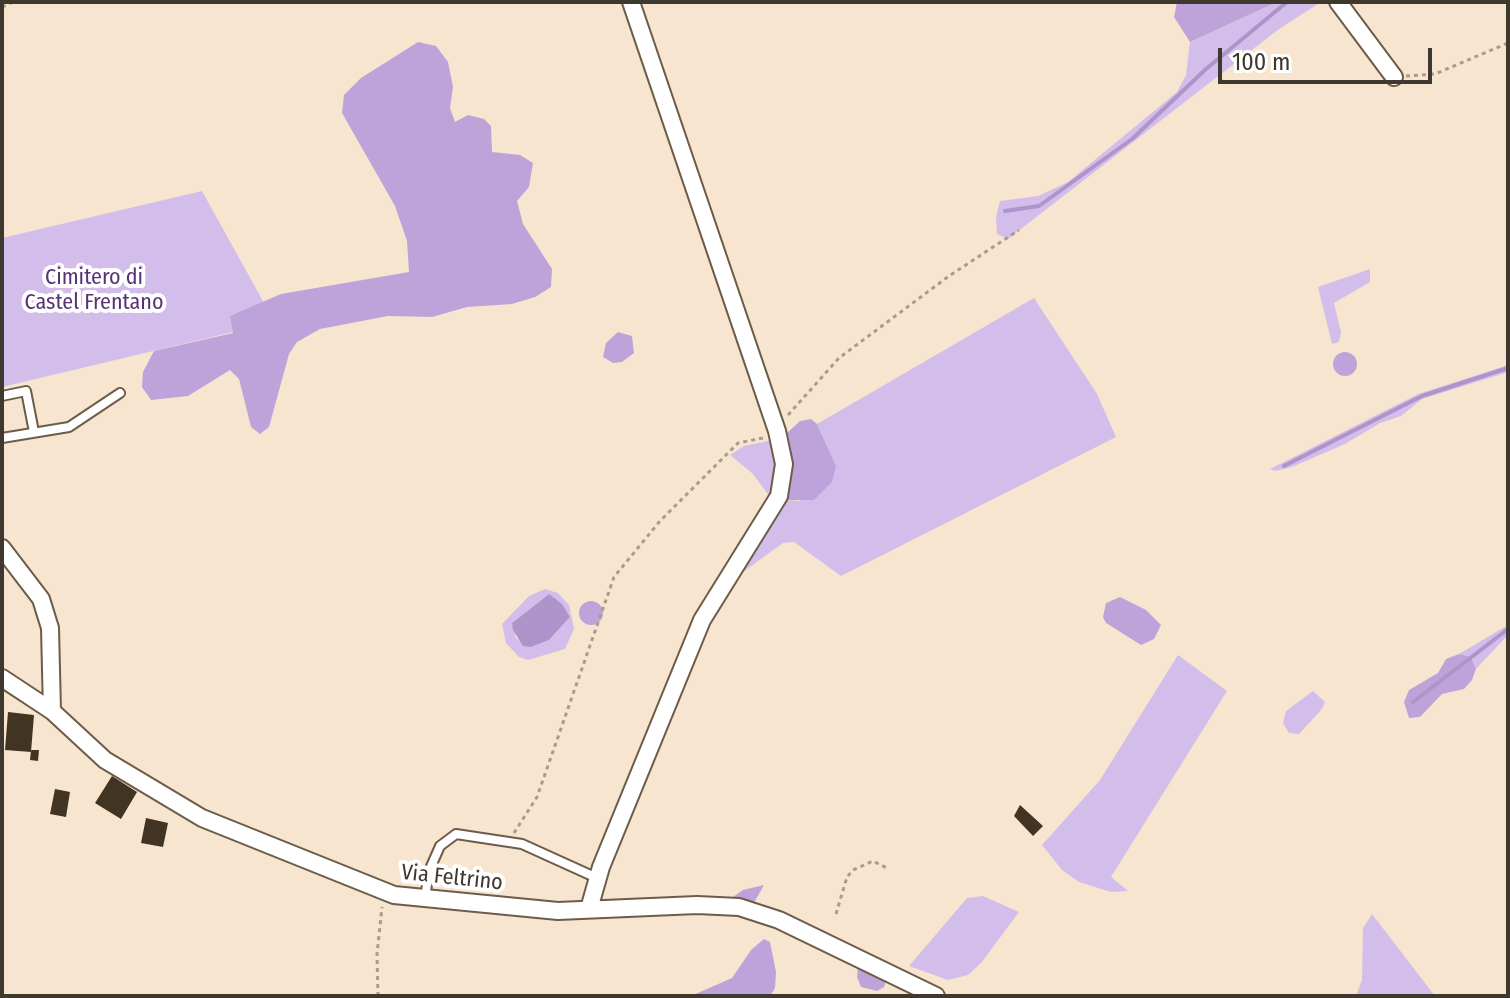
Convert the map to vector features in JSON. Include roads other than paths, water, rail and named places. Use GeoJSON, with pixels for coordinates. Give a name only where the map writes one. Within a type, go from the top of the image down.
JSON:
{"type":"FeatureCollection","features":[{"type":"Feature","properties":{"kind":"street"},"geometry":{"type":"LineString","coordinates":[[589,909],[598,879],[702,620],[779,496],[784,464],[777,431],[631,2]]}},
{"type":"Feature","properties":{"kind":"street"},"geometry":{"type":"LineString","coordinates":[[1338,2],[1394,77]]}},
{"type":"Feature","properties":{"kind":"street"},"geometry":{"type":"LineString","coordinates":[[2,548],[41,599],[53,667],[52,711]]}},
{"type":"Feature","properties":{"kind":"street","name":"Via Feltrino"},"geometry":{"type":"LineString","coordinates":[[2,678],[52,711],[105,760],[202,818],[384,891],[558,911],[739,907],[779,920],[936,996]]}},
{"type":"Feature","properties":{"kind":"lane"},"geometry":{"type":"LineString","coordinates":[[2,396],[26,391],[34,432]]}},
{"type":"Feature","properties":{"kind":"lane"},"geometry":{"type":"LineString","coordinates":[[2,438],[69,427],[120,393]]}},
{"type":"Feature","properties":{"kind":"lane"},"geometry":{"type":"LineString","coordinates":[[425,898],[429,871],[440,846],[456,834],[522,844],[598,879]]}},
{"type":"Feature","properties":{"kind":"waterway"},"geometry":{"type":"LineString","coordinates":[[1005,211],[1039,206],[1132,139],[1206,69],[1287,2]]}},
{"type":"Feature","properties":{"kind":"waterway"},"geometry":{"type":"LineString","coordinates":[[1284,466],[1422,396],[1508,368]]}},
{"type":"Feature","properties":{"kind":"waterway"},"geometry":{"type":"LineString","coordinates":[[1413,702],[1508,629]]}},
{"type":"Feature","properties":{"kind":"park label","name":"Cimitero di Castel Frentano"},"geometry":{"type":"Point","coordinates":[94,290]}}]}
